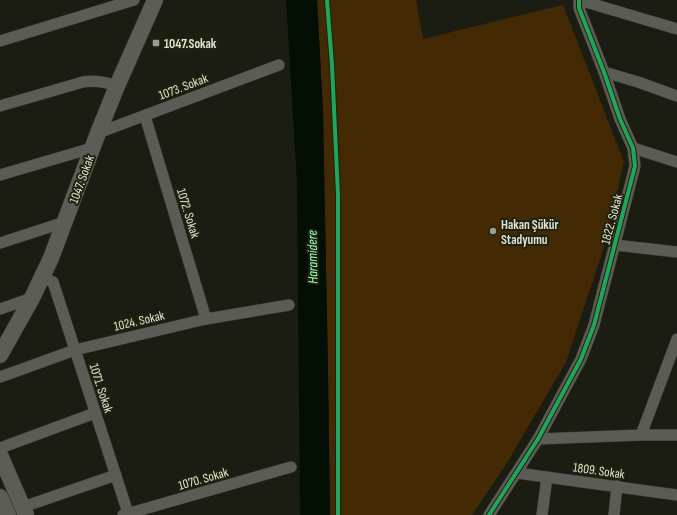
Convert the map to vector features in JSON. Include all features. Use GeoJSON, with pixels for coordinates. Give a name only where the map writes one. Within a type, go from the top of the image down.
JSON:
{"type":"FeatureCollection","features":[{"type":"Feature","properties":{"kind":"main road","name":"1047. Sokak"},"geometry":{"type":"LineString","coordinates":[[0,355],[43,277],[117,86],[155,0]]}},
{"type":"Feature","properties":{"kind":"main road"},"geometry":{"type":"LineString","coordinates":[[0,455],[24,511]]}},
{"type":"Feature","properties":{"kind":"main road"},"geometry":{"type":"LineString","coordinates":[[0,497],[5,514]]}},
{"type":"Feature","properties":{"kind":"street"},"geometry":{"type":"LineString","coordinates":[[0,41],[134,0]]}},
{"type":"Feature","properties":{"kind":"street"},"geometry":{"type":"LineString","coordinates":[[579,0],[677,30]]}},
{"type":"Feature","properties":{"kind":"street","name":"1822. Sokak"},"geometry":{"type":"LineString","coordinates":[[489,515],[538,439],[581,359],[594,326],[635,166],[633,148],[620,119],[604,72],[579,8],[579,0]]}},
{"type":"Feature","properties":{"kind":"street","name":"1073. Sokak"},"geometry":{"type":"LineString","coordinates":[[0,175],[95,141],[145,116],[278,65]]}},
{"type":"Feature","properties":{"kind":"street"},"geometry":{"type":"LineString","coordinates":[[604,72],[677,96]]}},
{"type":"Feature","properties":{"kind":"street"},"geometry":{"type":"LineString","coordinates":[[0,106],[83,82],[106,82],[117,86]]}},
{"type":"Feature","properties":{"kind":"street","name":"1072. Sokak"},"geometry":{"type":"LineString","coordinates":[[145,116],[206,319]]}},
{"type":"Feature","properties":{"kind":"street"},"geometry":{"type":"LineString","coordinates":[[633,148],[677,162]]}},
{"type":"Feature","properties":{"kind":"street"},"geometry":{"type":"LineString","coordinates":[[0,243],[65,222]]}},
{"type":"Feature","properties":{"kind":"street"},"geometry":{"type":"LineString","coordinates":[[615,245],[677,252]]}},
{"type":"Feature","properties":{"kind":"street","name":"1071. Sokak"},"geometry":{"type":"LineString","coordinates":[[43,277],[53,282],[116,475],[125,514]]}},
{"type":"Feature","properties":{"kind":"street"},"geometry":{"type":"LineString","coordinates":[[0,309],[32,298]]}},
{"type":"Feature","properties":{"kind":"street","name":"1024. Sokak"},"geometry":{"type":"LineString","coordinates":[[0,377],[75,350],[206,319],[289,305]]}},
{"type":"Feature","properties":{"kind":"street"},"geometry":{"type":"LineString","coordinates":[[641,435],[677,340]]}},
{"type":"Feature","properties":{"kind":"street"},"geometry":{"type":"LineString","coordinates":[[0,448],[95,413]]}},
{"type":"Feature","properties":{"kind":"street"},"geometry":{"type":"LineString","coordinates":[[538,439],[677,435]]}},
{"type":"Feature","properties":{"kind":"street","name":"1070. Sokak"},"geometry":{"type":"LineString","coordinates":[[125,514],[291,467]]}},
{"type":"Feature","properties":{"kind":"street","name":"1809. Sokak"},"geometry":{"type":"LineString","coordinates":[[517,473],[677,495]]}},
{"type":"Feature","properties":{"kind":"street"},"geometry":{"type":"LineString","coordinates":[[24,511],[116,475]]}},
{"type":"Feature","properties":{"kind":"street"},"geometry":{"type":"LineString","coordinates":[[542,515],[547,477]]}},
{"type":"Feature","properties":{"kind":"street"},"geometry":{"type":"LineString","coordinates":[[614,515],[617,486]]}},
{"type":"Feature","properties":{"kind":"shaded area","name":"Hakan Şükür Stadyumu"},"geometry":{"type":"Polygon","coordinates":[[[317,0],[416,0],[423,39],[563,5],[624,162],[603,250],[566,362],[505,466],[472,515],[330,515],[323,112],[317,0]]]}},
{"type":"Feature","properties":{"kind":"water","name":"Haramidere"},"geometry":{"type":"Polygon","coordinates":[[[286,0],[317,0],[323,112],[330,515],[300,515],[297,182],[286,0]]]}},
{"type":"Feature","properties":{"kind":"cycle path"},"geometry":{"type":"LineString","coordinates":[[327,0],[332,65],[338,195],[338,515]]}},
{"type":"Feature","properties":{"kind":"cycle path"},"geometry":{"type":"LineString","coordinates":[[489,515],[538,439],[581,359],[594,325],[635,166],[633,148],[620,119],[604,72],[579,8],[579,0]]}},
{"type":"Feature","properties":{"kind":"place","name":"1047.Sokak"},"geometry":{"type":"Point","coordinates":[156,43]}},
{"type":"Feature","properties":{"kind":"place","name":"Hakan Şükür Stadyumu"},"geometry":{"type":"Point","coordinates":[493,231]}}]}
